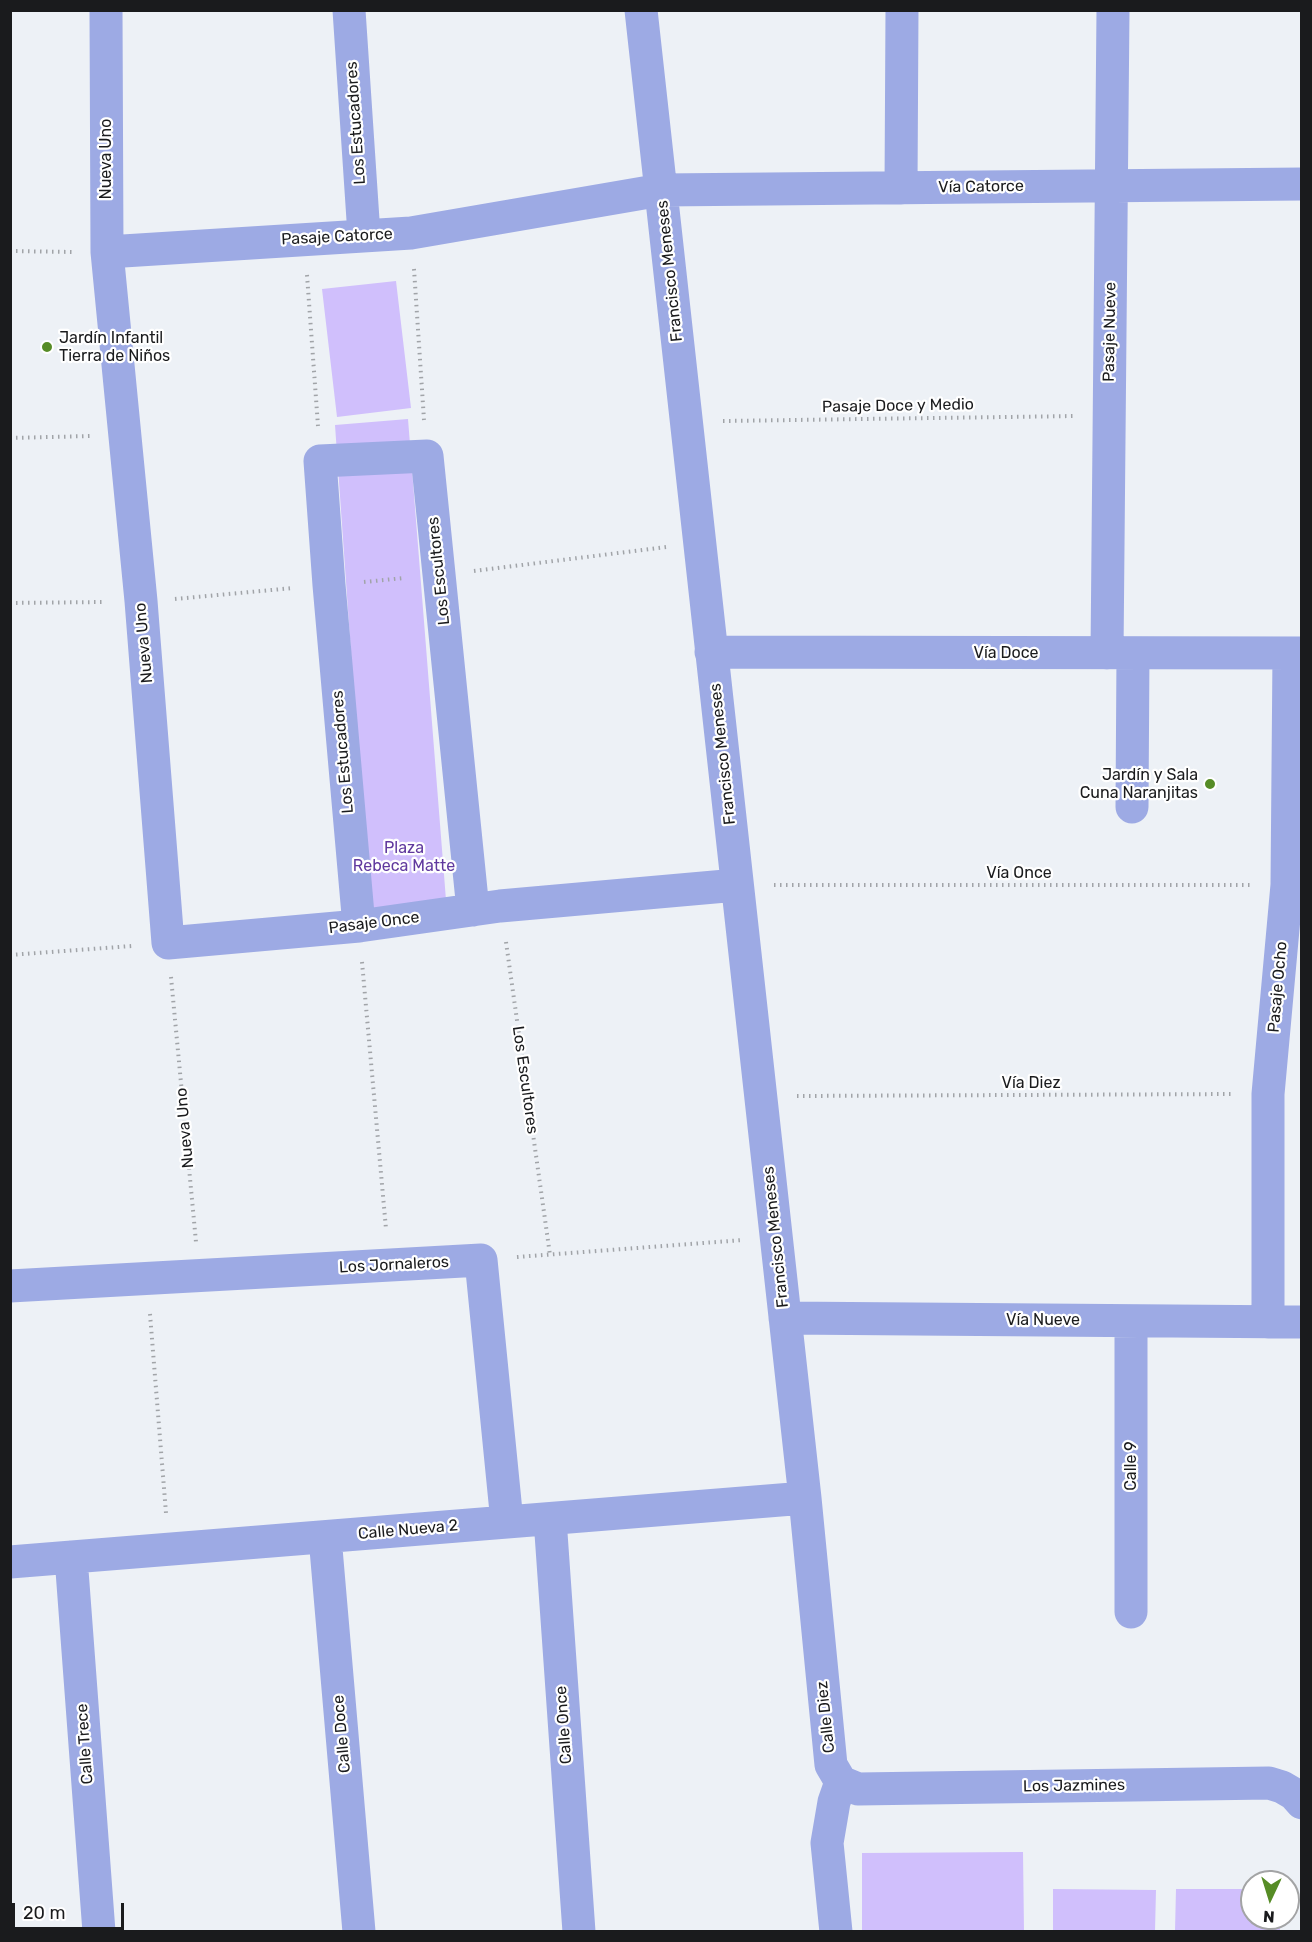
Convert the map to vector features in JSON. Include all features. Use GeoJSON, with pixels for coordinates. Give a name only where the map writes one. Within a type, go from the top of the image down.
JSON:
{"type":"FeatureCollection","features":[{"type":"Feature","properties":{"kind":"street","name":"Nueva Uno"},"geometry":{"type":"LineString","coordinates":[[106,10],[107,252],[141,602],[168,943]]}},
{"type":"Feature","properties":{"kind":"street","name":"Los Estucadores"},"geometry":{"type":"LineString","coordinates":[[349,10],[364,235]]}},
{"type":"Feature","properties":{"kind":"street","name":"Francisco Meneses"},"geometry":{"type":"LineString","coordinates":[[641,10],[805,1498]]}},
{"type":"Feature","properties":{"kind":"street"},"geometry":{"type":"LineString","coordinates":[[901,188],[902,10]]}},
{"type":"Feature","properties":{"kind":"street","name":"Pasaje Nueve"},"geometry":{"type":"LineString","coordinates":[[1113,10],[1109,416],[1120,653],[1132,807]]}},
{"type":"Feature","properties":{"kind":"street","name":"Vía Catorce"},"geometry":{"type":"LineString","coordinates":[[661,190],[1302,184]]}},
{"type":"Feature","properties":{"kind":"street","name":"Pasaje Catorce"},"geometry":{"type":"LineString","coordinates":[[107,252],[411,232],[661,190]]}},
{"type":"Feature","properties":{"kind":"street"},"geometry":{"type":"LineString","coordinates":[[320,461],[426,456]]}},
{"type":"Feature","properties":{"kind":"street","name":"Los Escultores"},"geometry":{"type":"LineString","coordinates":[[426,456],[486,908]]}},
{"type":"Feature","properties":{"kind":"street","name":"Los Estucadores"},"geometry":{"type":"LineString","coordinates":[[320,461],[359,926]]}},
{"type":"Feature","properties":{"kind":"street","name":"Vía Doce"},"geometry":{"type":"LineString","coordinates":[[711,652],[1295,653]]}},
{"type":"Feature","properties":{"kind":"street","name":"Pasaje Ocho"},"geometry":{"type":"LineString","coordinates":[[1268,1322],[1268,1094],[1287,885],[1295,653]]}},
{"type":"Feature","properties":{"kind":"street","name":"Pasaje Once"},"geometry":{"type":"LineString","coordinates":[[168,943],[359,926],[486,908],[737,885]]}},
{"type":"Feature","properties":{"kind":"street"},"geometry":{"type":"LineString","coordinates":[[482,1260],[507,1522]]}},
{"type":"Feature","properties":{"kind":"street","name":"Los Jornaleros"},"geometry":{"type":"LineString","coordinates":[[10,1286],[482,1260]]}},
{"type":"Feature","properties":{"kind":"street","name":"Vía Nueve"},"geometry":{"type":"LineString","coordinates":[[785,1318],[1302,1322]]}},
{"type":"Feature","properties":{"kind":"street","name":"Calle 9"},"geometry":{"type":"LineString","coordinates":[[1131,1321],[1131,1612]]}},
{"type":"Feature","properties":{"kind":"street","name":"Calle Nueva 2"},"geometry":{"type":"LineString","coordinates":[[10,1562],[805,1498]]}},
{"type":"Feature","properties":{"kind":"street","name":"Calle Diez"},"geometry":{"type":"LineString","coordinates":[[805,1498],[829,1755],[831,1765],[841,1782]]}},
{"type":"Feature","properties":{"kind":"street","name":"Calle Once"},"geometry":{"type":"LineString","coordinates":[[550,1519],[579,1932]]}},
{"type":"Feature","properties":{"kind":"street","name":"Calle Doce"},"geometry":{"type":"LineString","coordinates":[[325,1537],[359,1932]]}},
{"type":"Feature","properties":{"kind":"street","name":"Calle Trece"},"geometry":{"type":"LineString","coordinates":[[71,1557],[99,1932]]}},
{"type":"Feature","properties":{"kind":"street"},"geometry":{"type":"LineString","coordinates":[[837,1932],[827,1843],[834,1802],[841,1782]]}},
{"type":"Feature","properties":{"kind":"street","name":"Los Jazmines"},"geometry":{"type":"LineString","coordinates":[[841,1782],[858,1789],[1269,1783],[1299,1790]]}},
{"type":"Feature","properties":{"kind":"path"},"geometry":{"type":"LineString","coordinates":[[411,232],[426,456]]}},
{"type":"Feature","properties":{"kind":"path"},"geometry":{"type":"LineString","coordinates":[[304,238],[320,461]]}},
{"type":"Feature","properties":{"kind":"path"},"geometry":{"type":"LineString","coordinates":[[10,251],[107,252]]}},
{"type":"Feature","properties":{"kind":"path","name":"Pasaje Doce y Medio"},"geometry":{"type":"LineString","coordinates":[[686,421],[1109,416]]}},
{"type":"Feature","properties":{"kind":"path"},"geometry":{"type":"LineString","coordinates":[[10,438],[124,435]]}},
{"type":"Feature","properties":{"kind":"path","name":"Vía Once"},"geometry":{"type":"LineString","coordinates":[[737,885],[1287,885]]}},
{"type":"Feature","properties":{"kind":"path","name":"Los Escultores"},"geometry":{"type":"LineString","coordinates":[[486,908],[550,1255]]}},
{"type":"Feature","properties":{"kind":"path"},"geometry":{"type":"LineString","coordinates":[[359,926],[390,1265]]}},
{"type":"Feature","properties":{"kind":"path"},"geometry":{"type":"LineString","coordinates":[[10,955],[168,943]]}},
{"type":"Feature","properties":{"kind":"path","name":"Nueva Uno"},"geometry":{"type":"LineString","coordinates":[[168,943],[199,1275]]}},
{"type":"Feature","properties":{"kind":"path","name":"Vía Diez"},"geometry":{"type":"LineString","coordinates":[[760,1096],[1268,1094]]}},
{"type":"Feature","properties":{"kind":"path"},"geometry":{"type":"LineString","coordinates":[[482,1260],[776,1238]]}},
{"type":"Feature","properties":{"kind":"path"},"geometry":{"type":"LineString","coordinates":[[148,1279],[168,1550]]}},
{"type":"Feature","properties":{"kind":"green space"},"geometry":{"type":"Polygon","coordinates":[[[396,281],[411,408],[337,417],[322,289],[396,281]]]}},
{"type":"Feature","properties":{"kind":"green space","name":"Plaza Rebeca Matte"},"geometry":{"type":"Polygon","coordinates":[[[408,419],[446,900],[369,909],[335,425],[408,419]]]}},
{"type":"Feature","properties":{"kind":"green space"},"geometry":{"type":"Polygon","coordinates":[[[1023,1852],[1024,1931],[862,1931],[862,1853],[1023,1852]]]}},
{"type":"Feature","properties":{"kind":"green space"},"geometry":{"type":"Polygon","coordinates":[[[1053,1889],[1156,1890],[1155,1931],[1053,1931],[1053,1889]]]}},
{"type":"Feature","properties":{"kind":"green space"},"geometry":{"type":"Polygon","coordinates":[[[1176,1889],[1240,1889],[1240,1930],[1280,1930],[1280,1931],[1175,1931],[1176,1889]]]}},
{"type":"Feature","properties":{"kind":"place","name":"Jardín Infantil Tierra de Niños"},"geometry":{"type":"Point","coordinates":[47,347]}},
{"type":"Feature","properties":{"kind":"place","name":"Jardín y Sala Cuna Naranjitas"},"geometry":{"type":"Point","coordinates":[1210,784]}}]}
